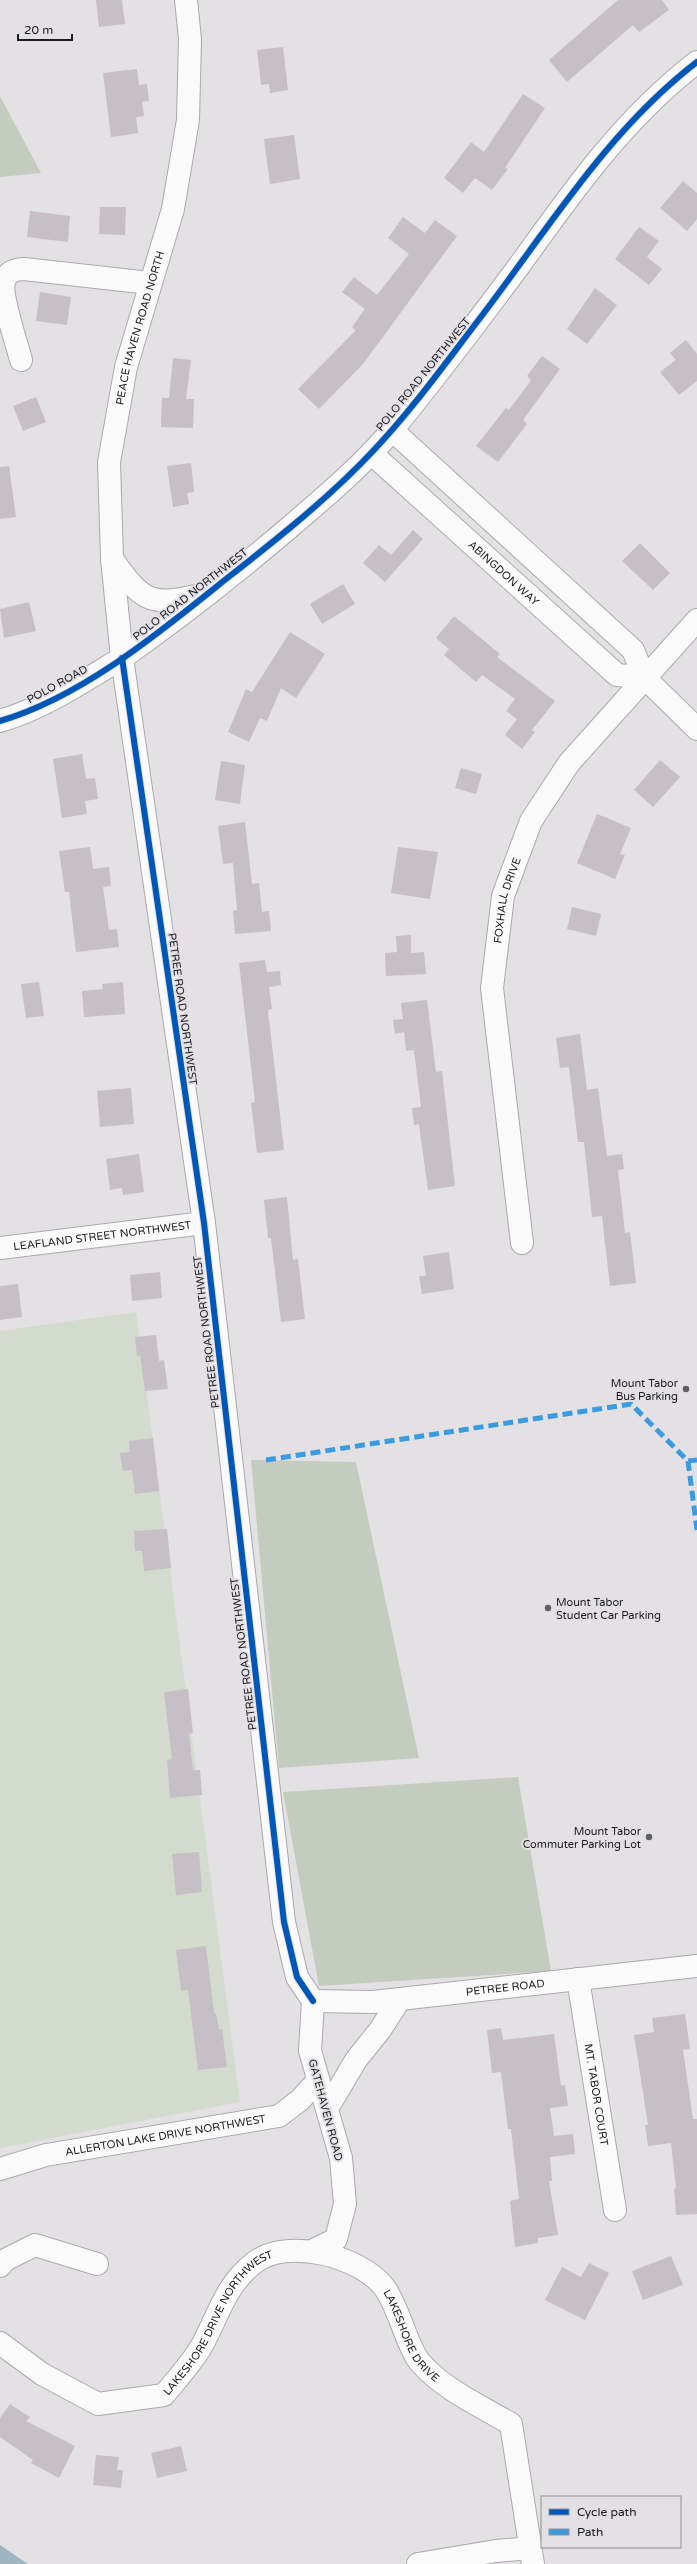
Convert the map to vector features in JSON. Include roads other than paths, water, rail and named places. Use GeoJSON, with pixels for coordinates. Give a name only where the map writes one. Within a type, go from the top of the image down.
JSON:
{"type":"FeatureCollection","features":[{"type":"Feature","properties":{"kind":"street","name":"PEACE HAVEN ROAD NORTH"},"geometry":{"type":"LineString","coordinates":[[122,658],[112,559],[109,462],[126,367],[150,282],[173,209],[188,120],[190,39],[186,0]]}},
{"type":"Feature","properties":{"kind":"street","name":"POLO ROAD NORTHWEST"},"geometry":{"type":"LineString","coordinates":[[122,658],[209,593],[325,497],[371,453],[392,430],[479,320],[567,199],[626,126],[672,81],[697,62]]}},
{"type":"Feature","properties":{"kind":"street"},"geometry":{"type":"LineString","coordinates":[[21,360],[2,289],[4,280],[16,269],[150,282]]}},
{"type":"Feature","properties":{"kind":"street"},"geometry":{"type":"LineString","coordinates":[[392,430],[633,650],[644,677],[697,729]]}},
{"type":"Feature","properties":{"kind":"street","name":"ABINGDON WAY"},"geometry":{"type":"LineString","coordinates":[[371,453],[617,674],[644,677]]}},
{"type":"Feature","properties":{"kind":"street"},"geometry":{"type":"LineString","coordinates":[[112,559],[138,594],[152,600],[170,602],[209,593]]}},
{"type":"Feature","properties":{"kind":"street","name":"FOXHALL DRIVE"},"geometry":{"type":"LineString","coordinates":[[522,1243],[492,988],[503,896],[531,821],[569,763],[644,677],[697,620]]}},
{"type":"Feature","properties":{"kind":"street","name":"POLO ROAD"},"geometry":{"type":"LineString","coordinates":[[0,721],[25,714],[56,698],[122,658]]}},
{"type":"Feature","properties":{"kind":"street","name":"PETREE ROAD NORTHWEST"},"geometry":{"type":"LineString","coordinates":[[122,658],[204,1222],[284,1922],[297,1976],[313,2000]]}},
{"type":"Feature","properties":{"kind":"street","name":"LEAFLAND STREET NORTHWEST"},"geometry":{"type":"LineString","coordinates":[[0,1248],[204,1222]]}},
{"type":"Feature","properties":{"kind":"street","name":"PETREE ROAD"},"geometry":{"type":"LineString","coordinates":[[313,2000],[373,2002],[697,1966]]}},
{"type":"Feature","properties":{"kind":"street","name":"MT. TABOR COURT"},"geometry":{"type":"LineString","coordinates":[[578,1979],[615,2210]]}},
{"type":"Feature","properties":{"kind":"street"},"geometry":{"type":"LineString","coordinates":[[327,2109],[356,2060],[380,2030],[400,1999]]}},
{"type":"Feature","properties":{"kind":"street","name":"GATEHAVEN ROAD"},"geometry":{"type":"LineString","coordinates":[[312,2250],[336,2239],[345,2204],[341,2158],[310,2051],[313,2000]]}},
{"type":"Feature","properties":{"kind":"street","name":"ALLERTON LAKE DRIVE NORTHWEST"},"geometry":{"type":"LineString","coordinates":[[0,2169],[46,2155],[279,2116],[300,2100],[318,2080]]}},
{"type":"Feature","properties":{"kind":"street"},"geometry":{"type":"LineString","coordinates":[[0,2266],[5,2260],[35,2245],[97,2264]]}},
{"type":"Feature","properties":{"kind":"street","name":"LAKESHORE DRIVE NORTHWEST"},"geometry":{"type":"LineString","coordinates":[[0,2343],[42,2374],[98,2404],[164,2395],[200,2348],[225,2294],[254,2263],[274,2253],[312,2250]]}},
{"type":"Feature","properties":{"kind":"street","name":"LAKESHORE DRIVE"},"geometry":{"type":"LineString","coordinates":[[312,2250],[335,2256],[374,2276],[384,2287],[419,2360],[446,2385],[511,2424],[532,2556]]}},
{"type":"Feature","properties":{"kind":"street"},"geometry":{"type":"LineString","coordinates":[[418,2564],[496,2551],[532,2556]]}},
{"type":"Feature","properties":{"kind":"water"},"geometry":{"type":"Polygon","coordinates":[[[0,2545],[28,2564],[0,2564],[0,2545]]]}},
{"type":"Feature","properties":{"kind":"place","name":"Mount Tabor Bus Parking"},"geometry":{"type":"Point","coordinates":[686,1389]}},
{"type":"Feature","properties":{"kind":"place","name":"Mount Tabor Student Car Parking"},"geometry":{"type":"Point","coordinates":[548,1608]}},
{"type":"Feature","properties":{"kind":"place","name":"Mount Tabor Commuter Parking Lot"},"geometry":{"type":"Point","coordinates":[649,1837]}}]}
